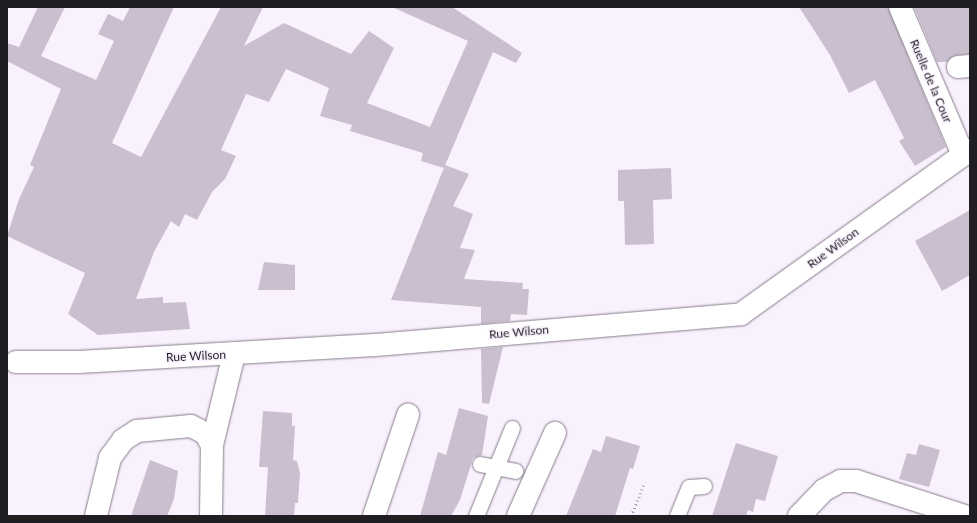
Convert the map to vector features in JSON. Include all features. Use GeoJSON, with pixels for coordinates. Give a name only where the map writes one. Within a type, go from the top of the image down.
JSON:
{"type":"FeatureCollection","features":[{"type":"Feature","properties":{"kind":"street","name":"Ruelle de la Cour"},"geometry":{"type":"LineString","coordinates":[[900,7],[966,153]]}},
{"type":"Feature","properties":{"kind":"street","name":"Rue Wilson"},"geometry":{"type":"LineString","coordinates":[[16,362],[79,362],[376,345],[741,314],[966,153]]}},
{"type":"Feature","properties":{"kind":"street"},"geometry":{"type":"LineString","coordinates":[[211,516],[212,445],[234,354]]}},
{"type":"Feature","properties":{"kind":"street"},"geometry":{"type":"LineString","coordinates":[[374,516],[408,415]]}},
{"type":"Feature","properties":{"kind":"street"},"geometry":{"type":"LineString","coordinates":[[96,516],[110,458],[123,440],[137,430],[191,426],[204,434],[212,445]]}},
{"type":"Feature","properties":{"kind":"street"},"geometry":{"type":"LineString","coordinates":[[518,516],[555,433]]}},
{"type":"Feature","properties":{"kind":"street"},"geometry":{"type":"LineString","coordinates":[[799,516],[824,490],[841,481],[856,481],[966,516]]}},
{"type":"Feature","properties":{"kind":"lane"},"geometry":{"type":"LineString","coordinates":[[476,516],[512,428]]}},
{"type":"Feature","properties":{"kind":"lane"},"geometry":{"type":"LineString","coordinates":[[480,464],[515,471]]}},
{"type":"Feature","properties":{"kind":"lane"},"geometry":{"type":"LineString","coordinates":[[677,516],[688,487],[704,486]]}},
{"type":"Feature","properties":{"kind":"path"},"geometry":{"type":"LineString","coordinates":[[631,516],[644,484]]}},
{"type":"Feature","properties":{"kind":"building"},"geometry":{"type":"Polygon","coordinates":[[[38,7],[65,7],[41,56],[96,80],[114,41],[98,34],[108,14],[123,21],[130,7],[174,7],[112,143],[141,157],[221,7],[263,7],[244,46],[284,23],[351,54],[369,31],[394,48],[367,103],[430,127],[468,41],[392,7],[452,7],[522,53],[516,63],[493,52],[444,168],[421,161],[423,153],[350,131],[352,125],[320,116],[329,88],[286,69],[269,102],[246,94],[221,150],[236,156],[225,179],[212,192],[197,220],[185,214],[179,227],[171,221],[154,252],[136,299],[163,297],[163,303],[186,302],[190,329],[98,335],[68,314],[85,273],[7,236],[19,199],[34,167],[30,165],[61,89],[7,61],[7,43],[19,47],[38,7]]]}},
{"type":"Feature","properties":{"kind":"building"},"geometry":{"type":"Polygon","coordinates":[[[799,7],[888,7],[946,147],[915,166],[899,141],[904,138],[875,80],[849,93],[830,55],[799,7]]]}},
{"type":"Feature","properties":{"kind":"building"},"geometry":{"type":"Polygon","coordinates":[[[914,7],[970,7],[970,54],[957,55],[947,62],[937,62],[914,7]]]}},
{"type":"Feature","properties":{"kind":"building"},"geometry":{"type":"Polygon","coordinates":[[[445,165],[469,174],[453,206],[473,214],[460,248],[475,250],[464,279],[523,283],[522,289],[529,289],[527,315],[511,314],[510,321],[481,324],[481,307],[391,300],[445,165]]]}},
{"type":"Feature","properties":{"kind":"building"},"geometry":{"type":"Polygon","coordinates":[[[671,168],[672,199],[653,200],[654,244],[625,245],[624,201],[618,201],[618,170],[671,168]]]}},
{"type":"Feature","properties":{"kind":"building"},"geometry":{"type":"Polygon","coordinates":[[[970,210],[970,275],[942,291],[915,241],[970,210]]]}},
{"type":"Feature","properties":{"kind":"building"},"geometry":{"type":"Polygon","coordinates":[[[264,262],[295,265],[295,290],[258,290],[264,262]]]}},
{"type":"Feature","properties":{"kind":"building"},"geometry":{"type":"Polygon","coordinates":[[[503,347],[489,404],[482,403],[481,349],[503,347]]]}},
{"type":"Feature","properties":{"kind":"building"},"geometry":{"type":"Polygon","coordinates":[[[459,408],[488,416],[482,455],[473,458],[460,500],[451,516],[420,516],[438,452],[446,455],[459,408]]]}},
{"type":"Feature","properties":{"kind":"building"},"geometry":{"type":"Polygon","coordinates":[[[263,411],[292,413],[292,426],[295,426],[293,460],[297,461],[300,473],[298,503],[295,503],[294,516],[265,516],[268,467],[259,467],[263,411]]]}},
{"type":"Feature","properties":{"kind":"building"},"geometry":{"type":"Polygon","coordinates":[[[606,436],[640,446],[633,469],[630,468],[615,516],[566,516],[593,449],[601,452],[606,436]]]}},
{"type":"Feature","properties":{"kind":"building"},"geometry":{"type":"Polygon","coordinates":[[[736,443],[778,456],[765,501],[756,499],[753,512],[748,510],[746,516],[712,516],[736,443]]]}},
{"type":"Feature","properties":{"kind":"building"},"geometry":{"type":"Polygon","coordinates":[[[919,444],[940,450],[929,487],[899,479],[907,453],[916,455],[919,444]]]}},
{"type":"Feature","properties":{"kind":"building"},"geometry":{"type":"Polygon","coordinates":[[[150,460],[178,471],[174,499],[167,516],[131,516],[150,460]]]}}]}
